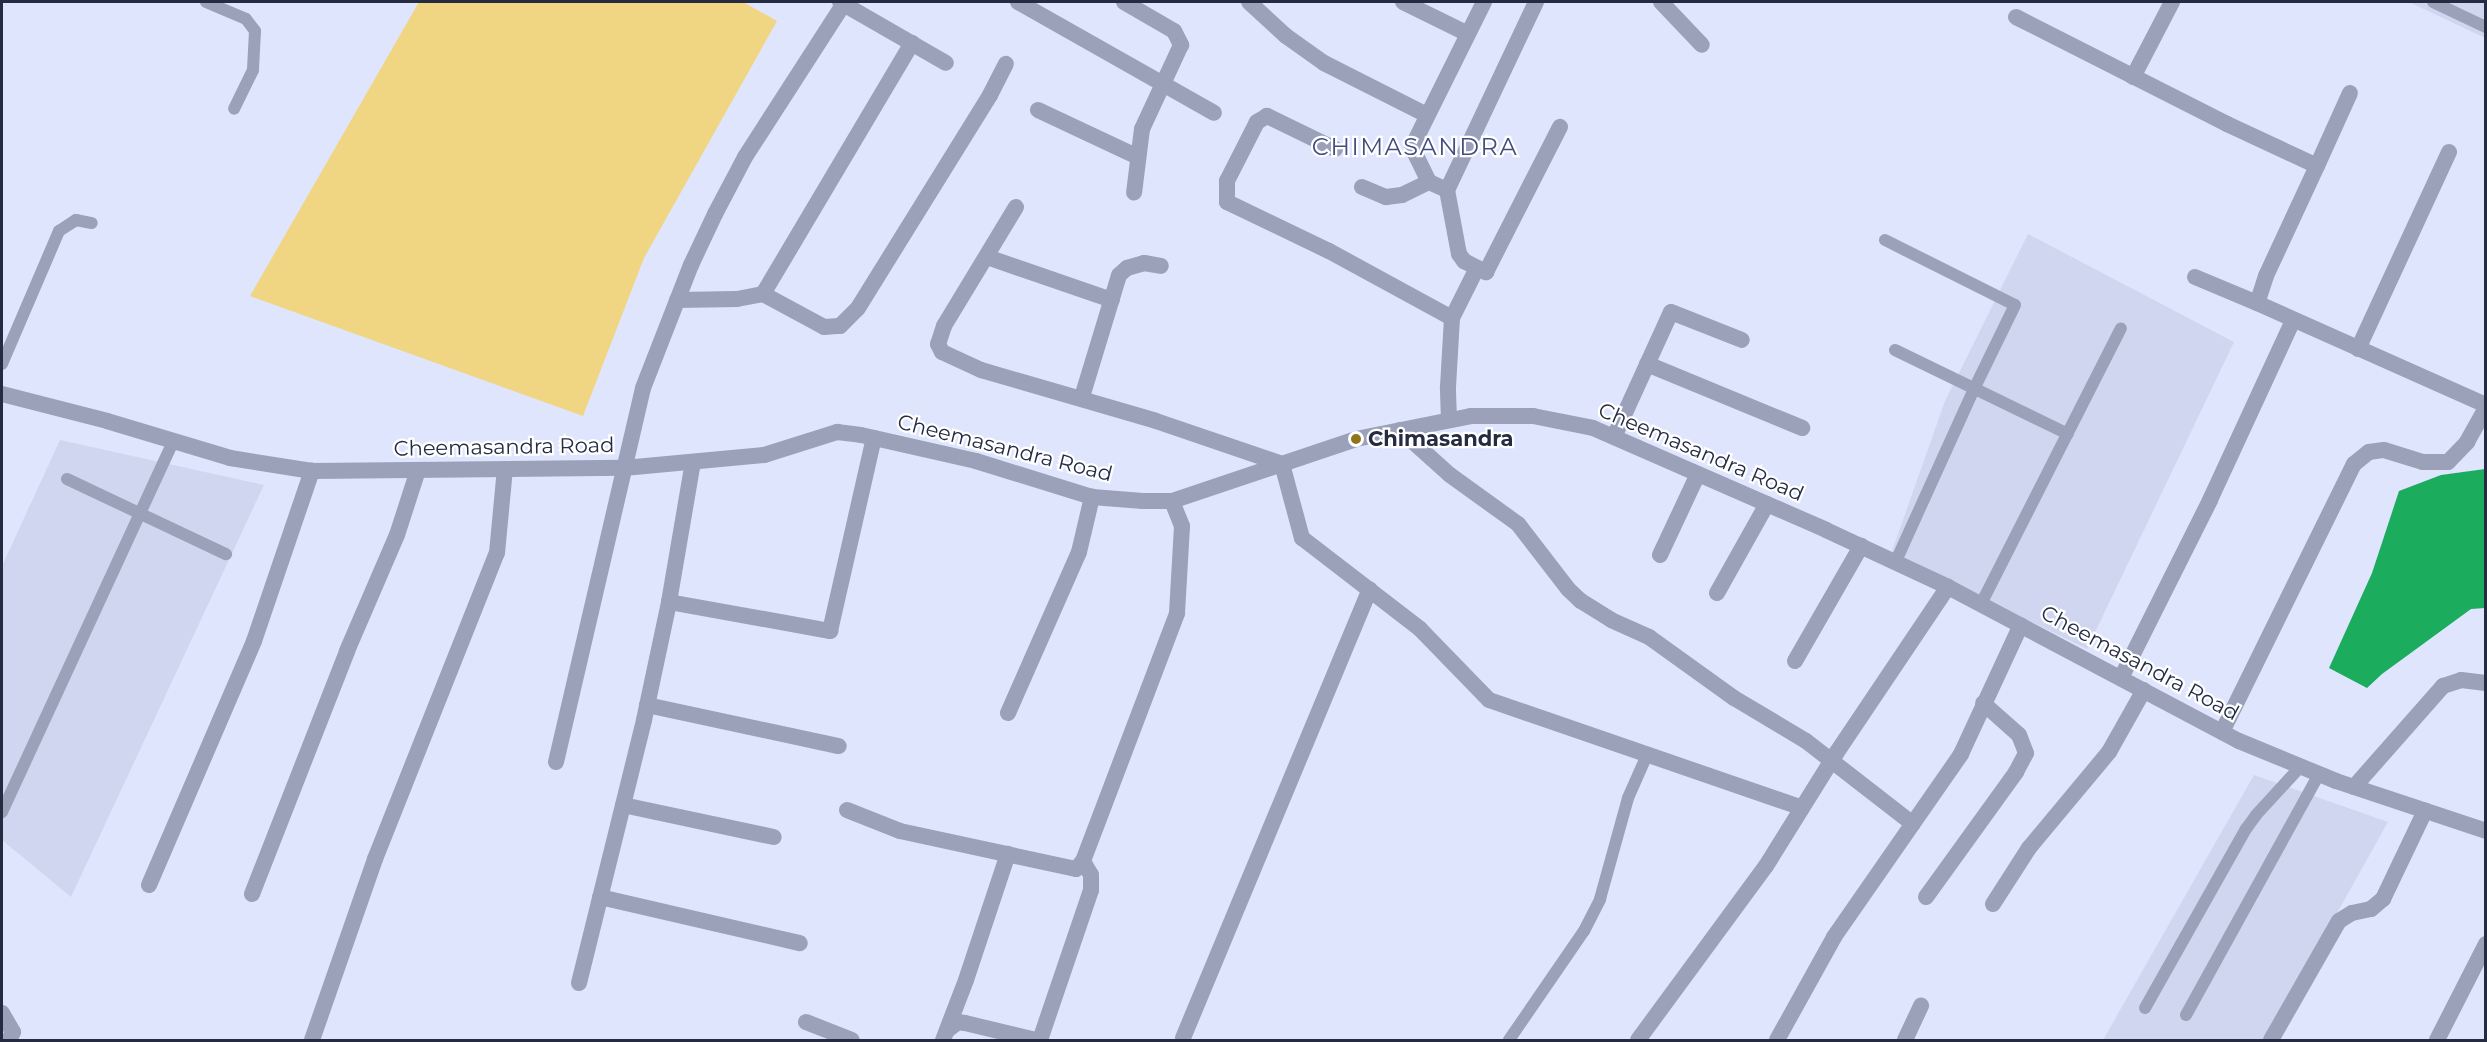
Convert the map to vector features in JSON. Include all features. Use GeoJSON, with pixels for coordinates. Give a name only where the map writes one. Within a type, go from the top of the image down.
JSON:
{"type":"FeatureCollection","features":[{"type":"Feature","properties":{"kind":"street"},"geometry":{"type":"LineString","coordinates":[[556,762],[644,388],[700,244],[745,157],[843,2],[946,63]]}},
{"type":"Feature","properties":{"kind":"street"},"geometry":{"type":"LineString","coordinates":[[1018,2],[1214,113]]}},
{"type":"Feature","properties":{"kind":"street"},"geometry":{"type":"LineString","coordinates":[[1124,2],[1174,31],[1181,45],[1142,129],[1134,193]]}},
{"type":"Feature","properties":{"kind":"street"},"geometry":{"type":"LineString","coordinates":[[1249,2],[1286,36],[1324,63],[1427,116]]}},
{"type":"Feature","properties":{"kind":"street"},"geometry":{"type":"LineString","coordinates":[[1403,2],[1468,34]]}},
{"type":"Feature","properties":{"kind":"street"},"geometry":{"type":"LineString","coordinates":[[1447,190],[1430,182],[1412,147],[1484,2]]}},
{"type":"Feature","properties":{"kind":"street"},"geometry":{"type":"LineString","coordinates":[[1536,2],[1447,190],[1459,254],[1464,261],[1486,272],[1560,127]]}},
{"type":"Feature","properties":{"kind":"street"},"geometry":{"type":"LineString","coordinates":[[1661,2],[1702,45]]}},
{"type":"Feature","properties":{"kind":"street"},"geometry":{"type":"LineString","coordinates":[[2133,77],[2172,2]]}},
{"type":"Feature","properties":{"kind":"street"},"geometry":{"type":"LineString","coordinates":[[2016,16],[2133,77],[2317,166]]}},
{"type":"Feature","properties":{"kind":"street"},"geometry":{"type":"LineString","coordinates":[[763,294],[912,43]]}},
{"type":"Feature","properties":{"kind":"street"},"geometry":{"type":"LineString","coordinates":[[677,300],[737,299],[763,294],[824,327],[840,326],[858,308],[990,95],[1006,64]]}},
{"type":"Feature","properties":{"kind":"street"},"geometry":{"type":"LineString","coordinates":[[2257,303],[2266,276],[2292,224],[2350,93]]}},
{"type":"Feature","properties":{"kind":"street"},"geometry":{"type":"LineString","coordinates":[[1038,110],[1138,157]]}},
{"type":"Feature","properties":{"kind":"street"},"geometry":{"type":"LineString","coordinates":[[1335,149],[1267,116],[1257,122],[1227,182],[1227,202],[1319,246],[1452,318]]}},
{"type":"Feature","properties":{"kind":"street"},"geometry":{"type":"LineString","coordinates":[[2358,349],[2449,152]]}},
{"type":"Feature","properties":{"kind":"street"},"geometry":{"type":"LineString","coordinates":[[1362,187],[1386,197],[1402,195],[1430,182]]}},
{"type":"Feature","properties":{"kind":"street"},"geometry":{"type":"LineString","coordinates":[[1016,207],[944,326],[938,344],[942,352],[981,370],[1082,398],[1282,464],[1302,538],[1370,589],[1439,646],[1476,689],[1489,700],[1802,808]]}},
{"type":"Feature","properties":{"kind":"street"},"geometry":{"type":"LineString","coordinates":[[987,256],[1112,300]]}},
{"type":"Feature","properties":{"kind":"street"},"geometry":{"type":"LineString","coordinates":[[1082,398],[1119,275],[1127,268],[1144,263],[1161,266]]}},
{"type":"Feature","properties":{"kind":"street"},"geometry":{"type":"LineString","coordinates":[[1449,420],[1448,387],[1452,318],[1477,268]]}},
{"type":"Feature","properties":{"kind":"street"},"geometry":{"type":"LineString","coordinates":[[2195,277],[2486,406],[2467,442],[2448,462],[2423,462],[2384,450],[2369,452],[2354,464],[2222,732]]}},
{"type":"Feature","properties":{"kind":"street"},"geometry":{"type":"LineString","coordinates":[[1614,437],[1671,312],[1742,340]]}},
{"type":"Feature","properties":{"kind":"street"},"geometry":{"type":"LineString","coordinates":[[2121,678],[2224,470],[2293,320]]}},
{"type":"Feature","properties":{"kind":"street"},"geometry":{"type":"LineString","coordinates":[[1647,363],[1802,428]]}},
{"type":"Feature","properties":{"kind":"street","name":"Cheemasandra Road"},"geometry":{"type":"LineString","coordinates":[[2,394],[253,463],[312,471],[624,468],[764,455],[837,432],[874,438],[987,464],[1092,497],[1172,501],[1356,439],[1471,416],[1533,416],[1593,428],[1861,546],[1981,604],[2222,732],[2319,774],[2486,831]]}},
{"type":"Feature","properties":{"kind":"street"},"geometry":{"type":"LineString","coordinates":[[1400,430],[1450,475],[1518,524],[1568,589],[1581,601],[1611,620],[1649,637],[1734,698],[1833,759],[1913,824]]}},
{"type":"Feature","properties":{"kind":"street"},"geometry":{"type":"LineString","coordinates":[[669,602],[830,631],[874,438]]}},
{"type":"Feature","properties":{"kind":"street"},"geometry":{"type":"LineString","coordinates":[[579,982],[647,705],[669,602],[693,462]]}},
{"type":"Feature","properties":{"kind":"street"},"geometry":{"type":"LineString","coordinates":[[312,1041],[375,859],[497,553],[505,469]]}},
{"type":"Feature","properties":{"kind":"street"},"geometry":{"type":"LineString","coordinates":[[252,894],[346,651],[397,535],[418,470]]}},
{"type":"Feature","properties":{"kind":"street"},"geometry":{"type":"LineString","coordinates":[[149,885],[254,641],[312,471]]}},
{"type":"Feature","properties":{"kind":"street"},"geometry":{"type":"LineString","coordinates":[[1660,555],[1698,474]]}},
{"type":"Feature","properties":{"kind":"street"},"geometry":{"type":"LineString","coordinates":[[1008,713],[1079,552],[1092,497]]}},
{"type":"Feature","properties":{"kind":"street"},"geometry":{"type":"LineString","coordinates":[[847,810],[900,831],[1076,869],[1083,861],[1177,612],[1182,526],[1172,501]]}},
{"type":"Feature","properties":{"kind":"street"},"geometry":{"type":"LineString","coordinates":[[1717,594],[1767,504]]}},
{"type":"Feature","properties":{"kind":"street"},"geometry":{"type":"LineString","coordinates":[[1795,661],[1861,546]]}},
{"type":"Feature","properties":{"kind":"street"},"geometry":{"type":"LineString","coordinates":[[1638,1041],[1766,866],[1833,759],[1948,587]]}},
{"type":"Feature","properties":{"kind":"street"},"geometry":{"type":"LineString","coordinates":[[1183,1038],[1370,589]]}},
{"type":"Feature","properties":{"kind":"street"},"geometry":{"type":"LineString","coordinates":[[1777,1041],[1834,937],[1961,754],[2021,625]]}},
{"type":"Feature","properties":{"kind":"street"},"geometry":{"type":"LineString","coordinates":[[2354,787],[2443,686],[2461,680],[2486,684]]}},
{"type":"Feature","properties":{"kind":"street"},"geometry":{"type":"LineString","coordinates":[[1994,904],[2029,849],[2109,752],[2144,690]]}},
{"type":"Feature","properties":{"kind":"street"},"geometry":{"type":"LineString","coordinates":[[1926,897],[2016,772],[2026,753],[2019,735],[1983,703]]}},
{"type":"Feature","properties":{"kind":"street"},"geometry":{"type":"LineString","coordinates":[[647,705],[839,746]]}},
{"type":"Feature","properties":{"kind":"street"},"geometry":{"type":"LineString","coordinates":[[623,805],[774,837]]}},
{"type":"Feature","properties":{"kind":"street"},"geometry":{"type":"LineString","coordinates":[[2271,1041],[2339,921],[2352,913],[2371,909],[2383,899],[2426,811]]}},
{"type":"Feature","properties":{"kind":"street"},"geometry":{"type":"LineString","coordinates":[[946,1035],[1008,854]]}},
{"type":"Feature","properties":{"kind":"street"},"geometry":{"type":"LineString","coordinates":[[946,1035],[958,1022],[1038,1041],[1091,890],[1091,875],[1083,861]]}},
{"type":"Feature","properties":{"kind":"street"},"geometry":{"type":"LineString","coordinates":[[600,897],[800,943]]}},
{"type":"Feature","properties":{"kind":"street"},"geometry":{"type":"LineString","coordinates":[[2437,1041],[2486,944]]}},
{"type":"Feature","properties":{"kind":"street"},"geometry":{"type":"LineString","coordinates":[[1905,1041],[1921,1005]]}},
{"type":"Feature","properties":{"kind":"street"},"geometry":{"type":"LineString","coordinates":[[2,1013],[13,1032],[9,1041]]}},
{"type":"Feature","properties":{"kind":"street"},"geometry":{"type":"LineString","coordinates":[[806,1022],[852,1041]]}},
{"type":"Feature","properties":{"kind":"lane"},"geometry":{"type":"LineString","coordinates":[[206,2],[246,19],[255,31],[253,70],[234,109]]}},
{"type":"Feature","properties":{"kind":"lane"},"geometry":{"type":"LineString","coordinates":[[2433,2],[2486,27]]}},
{"type":"Feature","properties":{"kind":"lane"},"geometry":{"type":"LineString","coordinates":[[2,364],[59,231],[76,220],[92,223]]}},
{"type":"Feature","properties":{"kind":"lane"},"geometry":{"type":"LineString","coordinates":[[1885,240],[2015,305],[1895,562]]}},
{"type":"Feature","properties":{"kind":"lane"},"geometry":{"type":"LineString","coordinates":[[1981,604],[2121,328]]}},
{"type":"Feature","properties":{"kind":"lane"},"geometry":{"type":"LineString","coordinates":[[1895,350],[2068,434]]}},
{"type":"Feature","properties":{"kind":"lane"},"geometry":{"type":"LineString","coordinates":[[2,812],[172,442]]}},
{"type":"Feature","properties":{"kind":"lane"},"geometry":{"type":"LineString","coordinates":[[67,479],[226,554]]}},
{"type":"Feature","properties":{"kind":"lane"},"geometry":{"type":"LineString","coordinates":[[1509,1041],[1591,918],[1600,899],[1628,798],[1647,755]]}},
{"type":"Feature","properties":{"kind":"lane"},"geometry":{"type":"LineString","coordinates":[[2145,1008],[2246,829],[2301,766]]}},
{"type":"Feature","properties":{"kind":"lane"},"geometry":{"type":"LineString","coordinates":[[2186,1015],[2319,774]]}},
{"type":"Feature","properties":{"kind":"shaded area"},"geometry":{"type":"Polygon","coordinates":[[[419,2],[743,2],[777,21],[644,258],[583,416],[250,296],[419,2]]]}},
{"type":"Feature","properties":{"kind":"shaded area"},"geometry":{"type":"Polygon","coordinates":[[[2409,2],[2485,2],[2485,38],[2409,2]]]}},
{"type":"Feature","properties":{"kind":"shaded area"},"geometry":{"type":"Polygon","coordinates":[[[2028,234],[2234,342],[2087,649],[1891,554],[1945,401],[2028,234]]]}},
{"type":"Feature","properties":{"kind":"shaded area"},"geometry":{"type":"Polygon","coordinates":[[[60,440],[264,485],[71,897],[2,840],[2,566],[60,440]]]}},
{"type":"Feature","properties":{"kind":"shaded area"},"geometry":{"type":"Polygon","coordinates":[[[2485,469],[2485,608],[2471,609],[2382,674],[2367,688],[2329,668],[2372,573],[2399,491],[2441,475],[2485,469]]]}},
{"type":"Feature","properties":{"kind":"shaded area"},"geometry":{"type":"Polygon","coordinates":[[[2254,775],[2388,822],[2266,1040],[2103,1040],[2254,775]]]}},
{"type":"Feature","properties":{"kind":"place","name":"Chimasandra"},"geometry":{"type":"Point","coordinates":[1356,439]}},
{"type":"Feature","properties":{"kind":"district","name":"CHIMASANDRA"},"geometry":{"type":"Point","coordinates":[1415,147]}}]}
